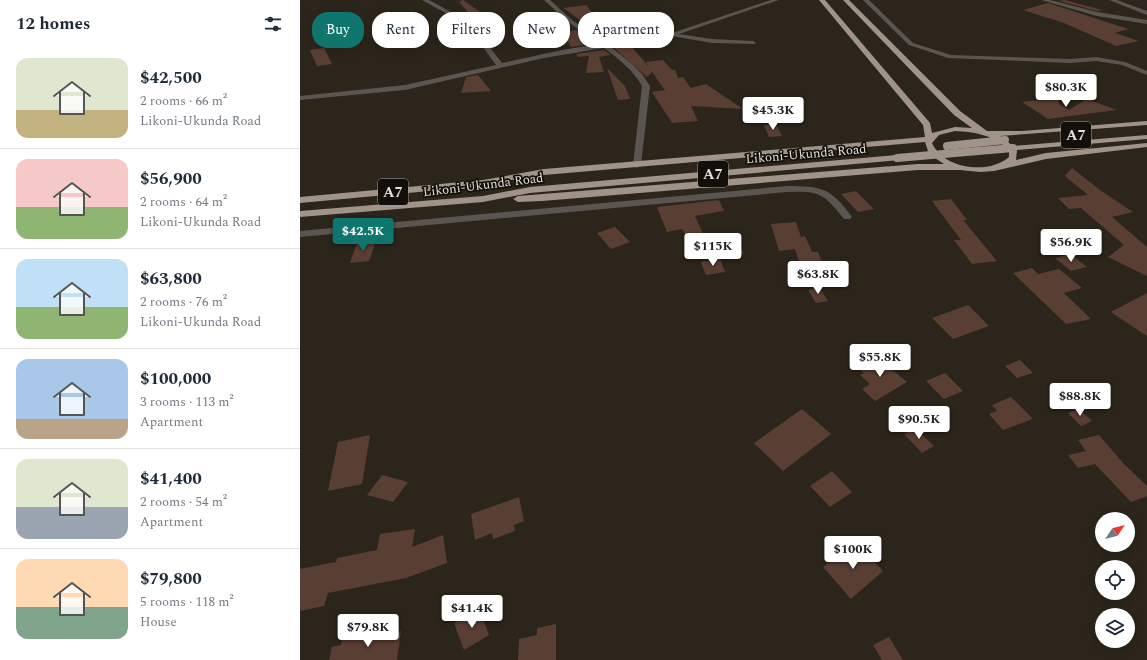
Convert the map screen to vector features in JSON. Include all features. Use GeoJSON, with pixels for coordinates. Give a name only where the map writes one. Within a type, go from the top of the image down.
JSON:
{"type":"FeatureCollection","features":[{"type":"Feature","properties":{"kind":"highway"},"geometry":{"type":"LineString","coordinates":[[822,0],[927,125],[929,139],[928,146],[934,154],[945,162],[961,167]]}},
{"type":"Feature","properties":{"kind":"highway"},"geometry":{"type":"LineString","coordinates":[[846,0],[957,113],[986,134],[1006,143],[1013,151],[1013,158],[1007,164]]}},
{"type":"Feature","properties":{"kind":"highway"},"geometry":{"type":"LineString","coordinates":[[487,181],[544,172],[888,144],[929,139],[936,133],[955,129],[986,134],[1022,133],[1147,123]]}},
{"type":"Feature","properties":{"kind":"highway","name":"Likoni-Ukunda Road"},"geometry":{"type":"LineString","coordinates":[[300,214],[483,199],[530,187],[1005,140],[1147,129]]}},
{"type":"Feature","properties":{"kind":"highway","name":"Likoni-Ukunda Road"},"geometry":{"type":"LineString","coordinates":[[300,200],[368,195],[487,181],[530,187],[1147,137]]}},
{"type":"Feature","properties":{"kind":"highway"},"geometry":{"type":"LineString","coordinates":[[483,199],[542,198],[918,167],[961,167],[987,170],[1007,164],[1046,156],[1147,145]]}},
{"type":"Feature","properties":{"kind":"street"},"geometry":{"type":"LineString","coordinates":[[425,0],[459,17],[469,24],[500,65]]}},
{"type":"Feature","properties":{"kind":"street"},"geometry":{"type":"LineString","coordinates":[[547,0],[561,14],[578,26]]}},
{"type":"Feature","properties":{"kind":"street"},"geometry":{"type":"LineString","coordinates":[[674,34],[776,0]]}},
{"type":"Feature","properties":{"kind":"street"},"geometry":{"type":"LineString","coordinates":[[866,0],[911,44],[950,57],[1070,61],[1096,59],[1123,63],[1147,73]]}},
{"type":"Feature","properties":{"kind":"street"},"geometry":{"type":"LineString","coordinates":[[1044,0],[1091,13],[1147,22]]}},
{"type":"Feature","properties":{"kind":"street"},"geometry":{"type":"LineString","coordinates":[[1112,0],[1147,13]]}},
{"type":"Feature","properties":{"kind":"street"},"geometry":{"type":"LineString","coordinates":[[674,36],[712,41],[753,42]]}},
{"type":"Feature","properties":{"kind":"street"},"geometry":{"type":"LineString","coordinates":[[300,98],[328,94],[391,90],[420,85],[500,65],[583,48]]}},
{"type":"Feature","properties":{"kind":"street"},"geometry":{"type":"LineString","coordinates":[[607,48],[638,73],[646,86],[637,165]]}},
{"type":"Feature","properties":{"kind":"street"},"geometry":{"type":"LineString","coordinates":[[300,234],[780,190],[816,188],[829,195],[847,217]]}},
{"type":"Feature","properties":{"kind":"street"},"geometry":{"type":"LineString","coordinates":[[300,242],[349,230]]}},
{"type":"Feature","properties":{"kind":"building"},"geometry":{"type":"Polygon","coordinates":[[[463,0],[480,12],[468,12],[459,2],[463,0]]]}},
{"type":"Feature","properties":{"kind":"building"},"geometry":{"type":"Polygon","coordinates":[[[1065,0],[1102,10],[1097,11],[1059,1],[1065,0]]]}},
{"type":"Feature","properties":{"kind":"building"},"geometry":{"type":"Polygon","coordinates":[[[1048,3],[1128,29],[1115,33],[1139,41],[1116,46],[1064,23],[1023,10],[1048,3]]]}},
{"type":"Feature","properties":{"kind":"building"},"geometry":{"type":"Polygon","coordinates":[[[586,5],[591,12],[578,12],[578,19],[563,8],[586,5]]]}},
{"type":"Feature","properties":{"kind":"building"},"geometry":{"type":"Polygon","coordinates":[[[576,30],[578,31],[578,46],[571,47],[570,45],[570,31],[576,30]]]}},
{"type":"Feature","properties":{"kind":"building"},"geometry":{"type":"Polygon","coordinates":[[[324,48],[332,64],[317,66],[310,50],[324,48]]]}},
{"type":"Feature","properties":{"kind":"building"},"geometry":{"type":"Polygon","coordinates":[[[614,48],[633,48],[650,68],[646,62],[663,60],[672,70],[675,70],[678,78],[683,77],[691,88],[706,84],[743,109],[691,106],[698,121],[672,123],[652,92],[665,90],[652,72],[647,77],[614,48]]]}},
{"type":"Feature","properties":{"kind":"building"},"geometry":{"type":"Polygon","coordinates":[[[604,50],[611,55],[599,57],[604,72],[586,73],[589,56],[578,57],[576,54],[604,50]]]}},
{"type":"Feature","properties":{"kind":"building"},"geometry":{"type":"Polygon","coordinates":[[[607,68],[625,86],[630,99],[618,100],[607,68]]]}},
{"type":"Feature","properties":{"kind":"building"},"geometry":{"type":"Polygon","coordinates":[[[478,75],[491,91],[461,93],[466,77],[478,75]]]}},
{"type":"Feature","properties":{"kind":"building"},"geometry":{"type":"Polygon","coordinates":[[[1058,98],[1059,104],[1069,110],[1086,99],[1117,110],[1048,119],[1022,102],[1058,98]]]}},
{"type":"Feature","properties":{"kind":"building"},"geometry":{"type":"Polygon","coordinates":[[[776,124],[782,136],[769,137],[764,125],[776,124]]]}},
{"type":"Feature","properties":{"kind":"building"},"geometry":{"type":"Polygon","coordinates":[[[1072,168],[1100,190],[1133,212],[1112,217],[1147,247],[1147,276],[1108,257],[1124,245],[1081,208],[1069,209],[1058,198],[1088,195],[1065,176],[1072,168]]]}},
{"type":"Feature","properties":{"kind":"building"},"geometry":{"type":"Polygon","coordinates":[[[856,191],[874,209],[858,212],[841,194],[856,191]]]}},
{"type":"Feature","properties":{"kind":"building"},"geometry":{"type":"Polygon","coordinates":[[[951,199],[967,220],[963,220],[997,261],[972,264],[954,240],[961,240],[932,201],[951,199]]]}},
{"type":"Feature","properties":{"kind":"building"},"geometry":{"type":"Polygon","coordinates":[[[719,200],[724,211],[695,216],[705,238],[689,241],[682,229],[667,232],[657,207],[719,200]]]}},
{"type":"Feature","properties":{"kind":"building"},"geometry":{"type":"Polygon","coordinates":[[[796,222],[801,237],[805,236],[812,252],[818,252],[823,264],[800,266],[795,249],[779,251],[771,224],[796,222]]]}},
{"type":"Feature","properties":{"kind":"building"},"geometry":{"type":"Polygon","coordinates":[[[615,227],[630,242],[611,249],[597,233],[615,227]]]}},
{"type":"Feature","properties":{"kind":"building"},"geometry":{"type":"Polygon","coordinates":[[[736,237],[744,254],[723,257],[716,241],[736,237]]]}},
{"type":"Feature","properties":{"kind":"building"},"geometry":{"type":"Polygon","coordinates":[[[376,241],[369,261],[350,263],[357,243],[376,241]]]}},
{"type":"Feature","properties":{"kind":"building"},"geometry":{"type":"Polygon","coordinates":[[[1070,254],[1087,267],[1071,271],[1055,258],[1070,254]]]}},
{"type":"Feature","properties":{"kind":"building"},"geometry":{"type":"Polygon","coordinates":[[[720,259],[725,272],[706,275],[701,262],[720,259]]]}},
{"type":"Feature","properties":{"kind":"building"},"geometry":{"type":"Polygon","coordinates":[[[1032,268],[1038,274],[1059,269],[1082,288],[1064,293],[1091,319],[1066,324],[1013,273],[1032,268]]]}},
{"type":"Feature","properties":{"kind":"building"},"geometry":{"type":"Polygon","coordinates":[[[819,287],[828,301],[816,303],[808,290],[819,287]]]}},
{"type":"Feature","properties":{"kind":"building"},"geometry":{"type":"Polygon","coordinates":[[[1147,293],[1147,336],[1111,312],[1147,293]]]}},
{"type":"Feature","properties":{"kind":"building"},"geometry":{"type":"Polygon","coordinates":[[[968,305],[989,326],[953,339],[932,318],[968,305]]]}},
{"type":"Feature","properties":{"kind":"building"},"geometry":{"type":"Polygon","coordinates":[[[876,356],[907,382],[875,401],[862,389],[870,384],[860,375],[864,373],[857,367],[876,356]]]}},
{"type":"Feature","properties":{"kind":"building"},"geometry":{"type":"Polygon","coordinates":[[[1020,360],[1033,373],[1017,378],[1005,366],[1020,360]]]}},
{"type":"Feature","properties":{"kind":"building"},"geometry":{"type":"Polygon","coordinates":[[[945,373],[963,391],[944,399],[926,381],[945,373]]]}},
{"type":"Feature","properties":{"kind":"building"},"geometry":{"type":"Polygon","coordinates":[[[1011,397],[1033,419],[1003,430],[989,414],[997,411],[992,405],[1011,397]]]}},
{"type":"Feature","properties":{"kind":"building"},"geometry":{"type":"Polygon","coordinates":[[[802,409],[831,434],[783,471],[754,443],[802,409]]]}},
{"type":"Feature","properties":{"kind":"building"},"geometry":{"type":"Polygon","coordinates":[[[1079,409],[1092,421],[1081,426],[1068,413],[1079,409]]]}},
{"type":"Feature","properties":{"kind":"building"},"geometry":{"type":"Polygon","coordinates":[[[915,428],[934,446],[922,453],[904,434],[915,428]]]}},
{"type":"Feature","properties":{"kind":"building"},"geometry":{"type":"Polygon","coordinates":[[[370,435],[362,484],[328,491],[338,442],[370,435]]]}},
{"type":"Feature","properties":{"kind":"building"},"geometry":{"type":"Polygon","coordinates":[[[1099,435],[1123,463],[1147,486],[1147,496],[1131,502],[1095,464],[1078,468],[1068,455],[1086,451],[1078,440],[1099,435]]]}},
{"type":"Feature","properties":{"kind":"building"},"geometry":{"type":"Polygon","coordinates":[[[832,471],[852,492],[830,507],[810,486],[832,471]]]}},
{"type":"Feature","properties":{"kind":"building"},"geometry":{"type":"Polygon","coordinates":[[[382,475],[408,482],[393,502],[367,495],[382,475]]]}},
{"type":"Feature","properties":{"kind":"building"},"geometry":{"type":"Polygon","coordinates":[[[519,497],[524,521],[514,525],[515,531],[493,539],[492,533],[475,540],[471,514],[519,497]]]}},
{"type":"Feature","properties":{"kind":"building"},"geometry":{"type":"Polygon","coordinates":[[[415,529],[412,547],[443,535],[447,563],[406,578],[328,593],[324,606],[300,611],[300,569],[336,562],[337,558],[377,550],[380,534],[415,529]]]}},
{"type":"Feature","properties":{"kind":"building"},"geometry":{"type":"Polygon","coordinates":[[[855,541],[883,571],[851,599],[823,567],[855,541]]]}},
{"type":"Feature","properties":{"kind":"building"},"geometry":{"type":"Polygon","coordinates":[[[479,608],[489,635],[464,650],[454,623],[479,608]]]}},
{"type":"Feature","properties":{"kind":"building"},"geometry":{"type":"Polygon","coordinates":[[[556,624],[556,660],[518,660],[519,639],[537,635],[537,628],[556,624]]]}},
{"type":"Feature","properties":{"kind":"building"},"geometry":{"type":"Polygon","coordinates":[[[401,631],[397,660],[329,660],[332,647],[341,645],[342,639],[371,632],[370,639],[401,631]]]}},
{"type":"Feature","properties":{"kind":"building"},"geometry":{"type":"Polygon","coordinates":[[[889,637],[903,660],[882,660],[873,645],[889,637]]]}}]}
